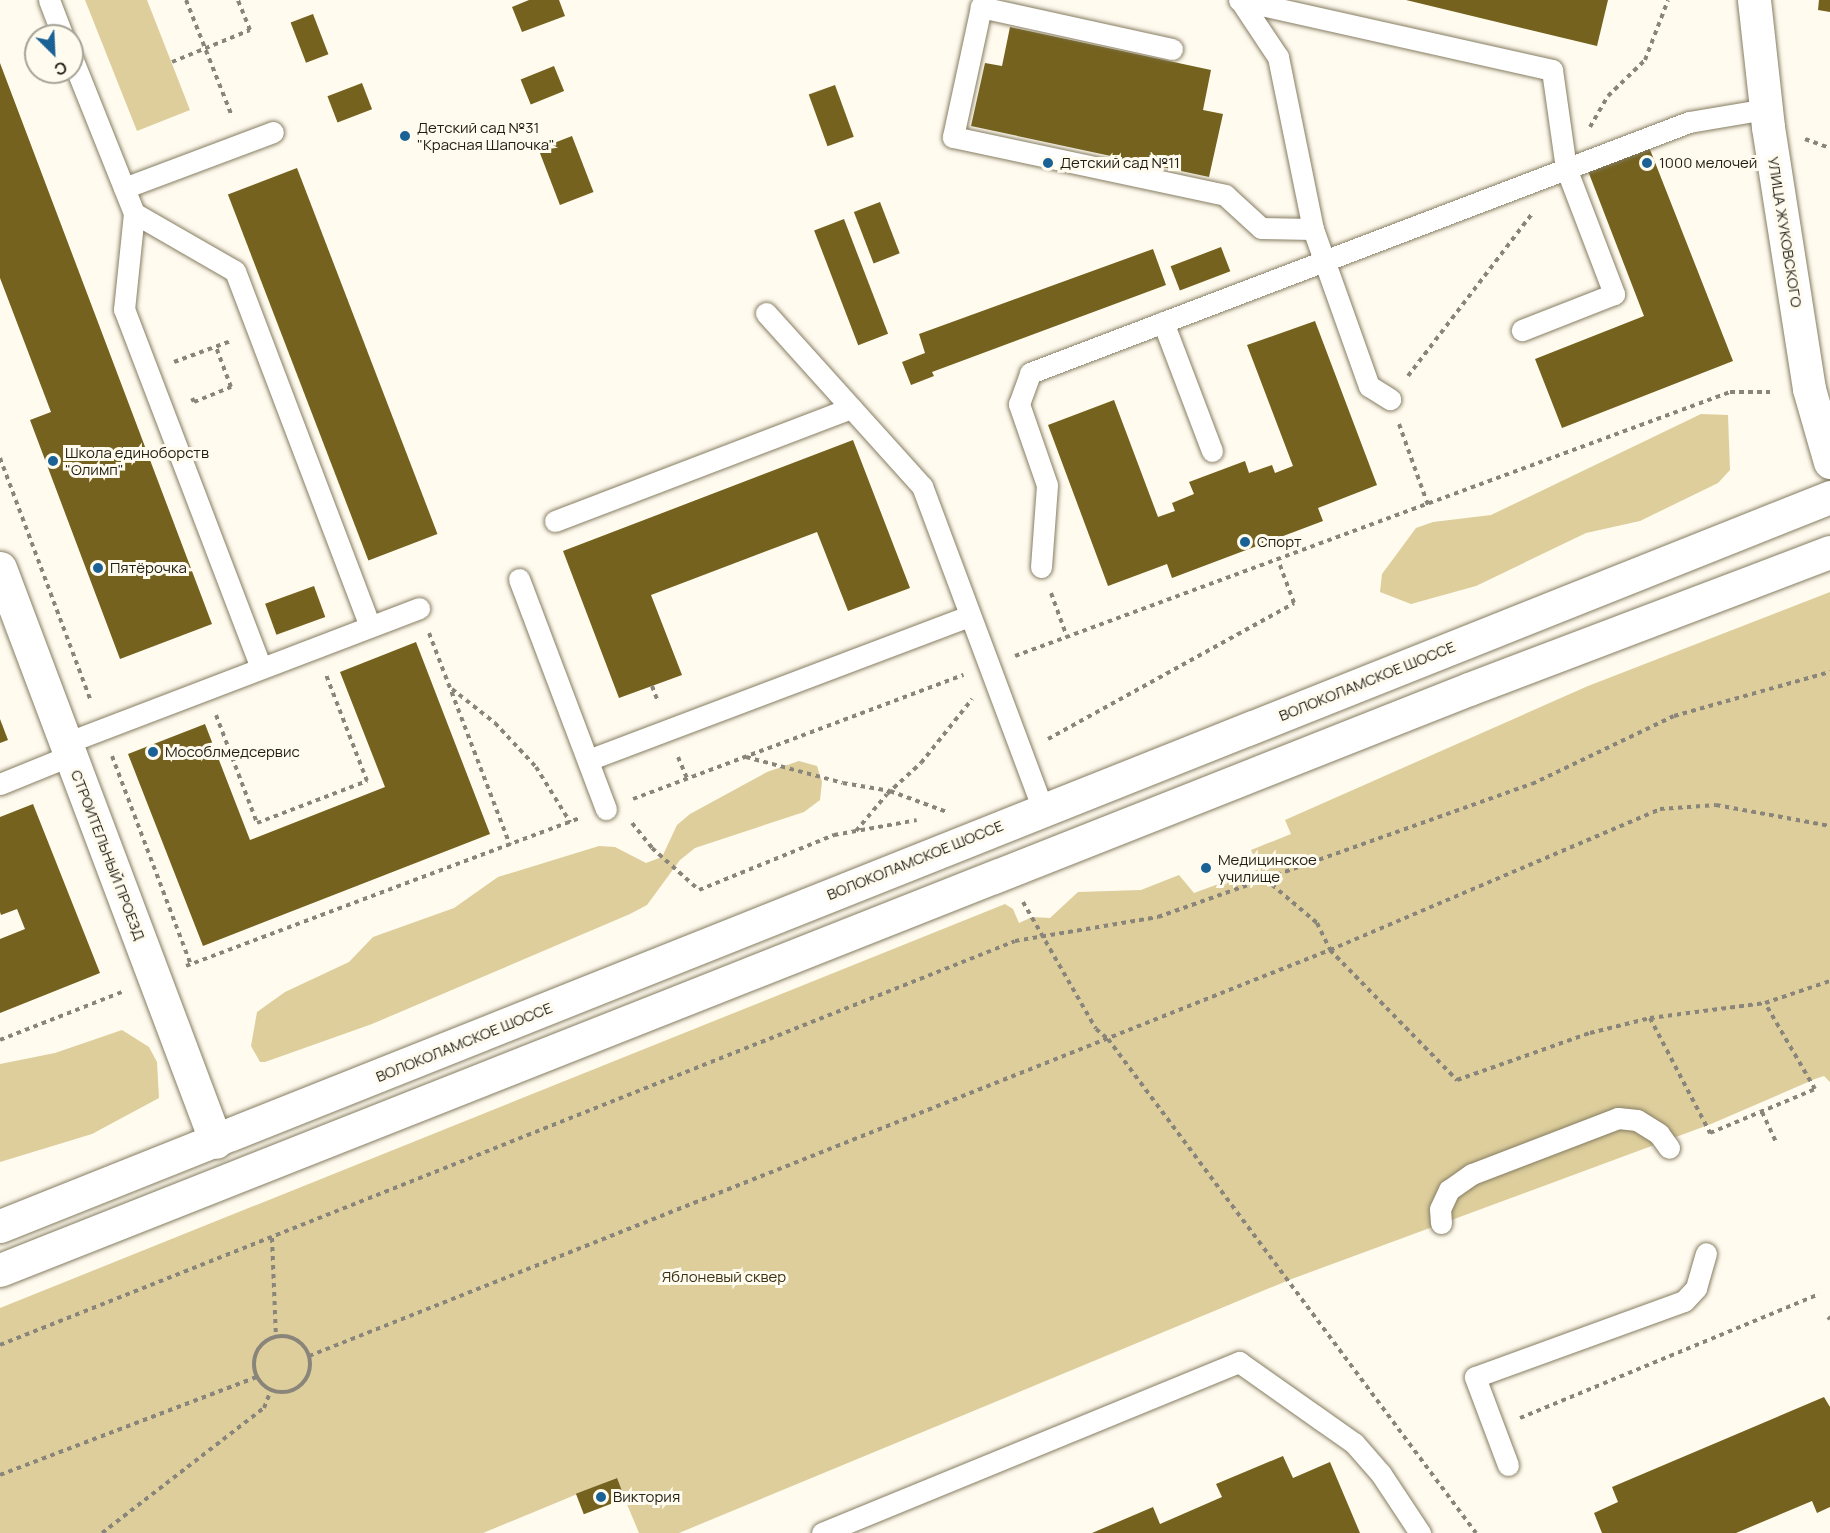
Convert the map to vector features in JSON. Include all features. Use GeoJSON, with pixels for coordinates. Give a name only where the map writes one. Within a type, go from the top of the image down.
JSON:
{"type":"FeatureCollection","features":[{"type":"Feature","properties":{"kind":"main road","name":"УЛИЦА ЖУКОВСКОГО"},"geometry":{"type":"LineString","coordinates":[[1754,0],[1766,109],[1809,389],[1830,462]]}},
{"type":"Feature","properties":{"kind":"main road","name":"ВОЛОКОЛАМСКОЕ ШОССЕ"},"geometry":{"type":"LineString","coordinates":[[0,1226],[216,1142],[1043,808],[1830,496]]}},
{"type":"Feature","properties":{"kind":"main road"},"geometry":{"type":"LineString","coordinates":[[0,1270],[1469,688],[1830,552]]}},
{"type":"Feature","properties":{"kind":"main road","name":"СТРОИТЕЛЬНЫЙ ПРОЕЗД"},"geometry":{"type":"LineString","coordinates":[[0,568],[216,1142]]}},
{"type":"Feature","properties":{"kind":"lane"},"geometry":{"type":"LineString","coordinates":[[49,0],[58,24]]}},
{"type":"Feature","properties":{"kind":"lane"},"geometry":{"type":"LineString","coordinates":[[1241,1],[1552,70],[1566,168],[1614,294],[1522,330]]}},
{"type":"Feature","properties":{"kind":"lane"},"geometry":{"type":"LineString","coordinates":[[1241,1],[1278,57],[1313,229],[1369,386],[1390,399]]}},
{"type":"Feature","properties":{"kind":"lane"},"geometry":{"type":"LineString","coordinates":[[1172,49],[1010,7],[981,7],[953,137],[1225,195],[1261,228],[1313,229]]}},
{"type":"Feature","properties":{"kind":"lane"},"geometry":{"type":"LineString","coordinates":[[82,84],[134,213],[124,309],[261,668]]}},
{"type":"Feature","properties":{"kind":"lane"},"geometry":{"type":"LineString","coordinates":[[1041,567],[1047,486],[1019,404],[1030,373],[1689,122],[1766,109]]}},
{"type":"Feature","properties":{"kind":"lane"},"geometry":{"type":"LineString","coordinates":[[124,188],[273,132]]}},
{"type":"Feature","properties":{"kind":"lane"},"geometry":{"type":"LineString","coordinates":[[134,213],[235,271],[370,626]]}},
{"type":"Feature","properties":{"kind":"lane"},"geometry":{"type":"LineString","coordinates":[[766,314],[922,486],[1043,808]]}},
{"type":"Feature","properties":{"kind":"lane"},"geometry":{"type":"LineString","coordinates":[[1163,322],[1212,451]]}},
{"type":"Feature","properties":{"kind":"lane"},"geometry":{"type":"LineString","coordinates":[[555,521],[851,408]]}},
{"type":"Feature","properties":{"kind":"lane"},"geometry":{"type":"LineString","coordinates":[[519,579],[588,760],[615,811]]}},
{"type":"Feature","properties":{"kind":"lane"},"geometry":{"type":"LineString","coordinates":[[0,784],[68,749],[206,690],[419,608]]}},
{"type":"Feature","properties":{"kind":"lane"},"geometry":{"type":"LineString","coordinates":[[588,760],[969,616]]}},
{"type":"Feature","properties":{"kind":"lane"},"geometry":{"type":"LineString","coordinates":[[1441,1223],[1440,1209],[1449,1190],[1472,1174],[1618,1118],[1637,1120],[1659,1134],[1669,1148]]}},
{"type":"Feature","properties":{"kind":"lane"},"geometry":{"type":"LineString","coordinates":[[1508,1465],[1475,1377],[1684,1301],[1696,1288],[1706,1253]]}},
{"type":"Feature","properties":{"kind":"lane"},"geometry":{"type":"LineString","coordinates":[[822,1533],[1239,1362],[1353,1443],[1381,1474],[1420,1533]]}},
{"type":"Feature","properties":{"kind":"path"},"geometry":{"type":"LineString","coordinates":[[186,0],[243,143]]}},
{"type":"Feature","properties":{"kind":"path"},"geometry":{"type":"LineString","coordinates":[[172,62],[250,30],[238,0]]}},
{"type":"Feature","properties":{"kind":"path"},"geometry":{"type":"LineString","coordinates":[[1428,505],[1390,399],[1566,168],[1608,96],[1645,60],[1668,0]]}},
{"type":"Feature","properties":{"kind":"path"},"geometry":{"type":"LineString","coordinates":[[148,372],[257,331]]}},
{"type":"Feature","properties":{"kind":"path"},"geometry":{"type":"LineString","coordinates":[[190,392],[194,402],[231,387],[216,347]]}},
{"type":"Feature","properties":{"kind":"path"},"geometry":{"type":"LineString","coordinates":[[178,361],[182,371]]}},
{"type":"Feature","properties":{"kind":"path"},"geometry":{"type":"LineString","coordinates":[[1022,753],[1294,603],[1278,560]]}},
{"type":"Feature","properties":{"kind":"path"},"geometry":{"type":"LineString","coordinates":[[1041,567],[1066,637]]}},
{"type":"Feature","properties":{"kind":"path"},"geometry":{"type":"LineString","coordinates":[[419,608],[510,845]]}},
{"type":"Feature","properties":{"kind":"path"},"geometry":{"type":"LineString","coordinates":[[206,690],[257,823],[356,785],[367,780],[315,647]]}},
{"type":"Feature","properties":{"kind":"path"},"geometry":{"type":"LineString","coordinates":[[856,831],[890,790],[921,763],[958,721],[990,671]]}},
{"type":"Feature","properties":{"kind":"path"},"geometry":{"type":"LineString","coordinates":[[0,1345],[1015,940],[1158,917],[1532,784],[1674,716],[1830,672]]}},
{"type":"Feature","properties":{"kind":"path"},"geometry":{"type":"LineString","coordinates":[[450,688],[495,723],[536,767],[570,822]]}},
{"type":"Feature","properties":{"kind":"path"},"geometry":{"type":"LineString","coordinates":[[745,757],[843,783],[890,790],[947,812]]}},
{"type":"Feature","properties":{"kind":"path"},"geometry":{"type":"LineString","coordinates":[[309,1356],[1330,950],[1660,809],[1716,805],[1830,826]]}},
{"type":"Feature","properties":{"kind":"path"},"geometry":{"type":"LineString","coordinates":[[940,815],[956,808]]}},
{"type":"Feature","properties":{"kind":"path"},"geometry":{"type":"LineString","coordinates":[[615,811],[699,890],[834,835],[922,820]]}},
{"type":"Feature","properties":{"kind":"path"},"geometry":{"type":"LineString","coordinates":[[1265,879],[1317,923],[1330,950],[1457,1080],[1590,1033],[1650,1018],[1765,1004],[1830,981]]}},
{"type":"Feature","properties":{"kind":"path"},"geometry":{"type":"LineString","coordinates":[[1021,895],[1096,1029],[1108,1039],[1476,1533]]}},
{"type":"Feature","properties":{"kind":"path"},"geometry":{"type":"LineString","coordinates":[[0,1040],[133,987]]}},
{"type":"Feature","properties":{"kind":"path"},"geometry":{"type":"LineString","coordinates":[[1650,1018],[1710,1133],[1815,1089],[1765,1004]]}},
{"type":"Feature","properties":{"kind":"path"},"geometry":{"type":"LineString","coordinates":[[1762,1112],[1776,1142]]}},
{"type":"Feature","properties":{"kind":"path"},"geometry":{"type":"LineString","coordinates":[[272,1238],[276,1336]]}},
{"type":"Feature","properties":{"kind":"path"},"geometry":{"type":"LineString","coordinates":[[1527,1415],[1819,1294]]}},
{"type":"Feature","properties":{"kind":"path"},"geometry":{"type":"LineString","coordinates":[[276,1336],[298,1341],[309,1356],[308,1375],[300,1386],[281,1392],[271,1390],[257,1377],[254,1368],[257,1350],[276,1336]]}},
{"type":"Feature","properties":{"kind":"path"},"geometry":{"type":"LineString","coordinates":[[0,1475],[257,1377]]}},
{"type":"Feature","properties":{"kind":"path"},"geometry":{"type":"LineString","coordinates":[[102,1533],[264,1408],[271,1390]]}},
{"type":"Feature","properties":{"kind":"green space"},"geometry":{"type":"Polygon","coordinates":[[[85,0],[147,0],[190,110],[137,131],[85,0]]]}},
{"type":"Feature","properties":{"kind":"green space"},"geometry":{"type":"Polygon","coordinates":[[[1701,414],[1728,415],[1730,470],[1718,483],[1640,521],[1586,533],[1476,586],[1411,604],[1380,592],[1382,574],[1416,528],[1433,522],[1491,515],[1701,414]]]}},
{"type":"Feature","properties":{"kind":"green space","name":"Яблоневый сквер"},"geometry":{"type":"Polygon","coordinates":[[[1830,592],[1830,1082],[1824,1076],[1815,1079],[1711,1124],[1289,1280],[679,1533],[639,1533],[616,1478],[483,1533],[0,1533],[0,1308],[1005,904],[1013,909],[1019,923],[1032,917],[1050,918],[1078,892],[1141,890],[1179,875],[1194,893],[1259,869],[1251,850],[1291,834],[1285,820],[1588,686],[1830,592]]]}},
{"type":"Feature","properties":{"kind":"green space"},"geometry":{"type":"Polygon","coordinates":[[[799,761],[817,766],[822,782],[820,800],[804,812],[695,848],[680,860],[647,905],[630,914],[372,1024],[265,1062],[260,1062],[251,1046],[257,1012],[285,992],[349,962],[373,937],[454,908],[498,877],[599,846],[615,847],[646,863],[662,857],[677,825],[690,814],[767,772],[799,761]]]}},
{"type":"Feature","properties":{"kind":"green space"},"geometry":{"type":"Polygon","coordinates":[[[122,1030],[149,1047],[157,1062],[159,1098],[92,1134],[0,1162],[0,1064],[55,1053],[122,1030]]]}},
{"type":"Feature","properties":{"kind":"building"},"geometry":{"type":"Polygon","coordinates":[[[529,0],[559,0],[565,16],[522,32],[512,7],[529,0]]]}},
{"type":"Feature","properties":{"kind":"building"},"geometry":{"type":"Polygon","coordinates":[[[1406,0],[1608,0],[1597,46],[1406,0]]]}},
{"type":"Feature","properties":{"kind":"building"},"geometry":{"type":"Polygon","coordinates":[[[1819,0],[1830,0],[1830,12],[1818,10],[1819,0]]]}},
{"type":"Feature","properties":{"kind":"building"},"geometry":{"type":"Polygon","coordinates":[[[313,14],[328,54],[306,63],[291,23],[313,14]]]}},
{"type":"Feature","properties":{"kind":"building"},"geometry":{"type":"Polygon","coordinates":[[[1010,27],[1211,70],[1203,110],[1223,114],[1209,177],[971,126],[985,63],[1002,66],[1010,27]]]}},
{"type":"Feature","properties":{"kind":"building"},"geometry":{"type":"Polygon","coordinates":[[[0,63],[212,624],[120,659],[30,420],[51,412],[0,278],[0,63]]]}},
{"type":"Feature","properties":{"kind":"building"},"geometry":{"type":"Polygon","coordinates":[[[554,66],[564,91],[531,105],[521,79],[554,66]]]}},
{"type":"Feature","properties":{"kind":"building"},"geometry":{"type":"Polygon","coordinates":[[[362,83],[372,109],[337,122],[327,96],[362,83]]]}},
{"type":"Feature","properties":{"kind":"building"},"geometry":{"type":"Polygon","coordinates":[[[835,85],[854,137],[827,146],[809,95],[835,85]]]}},
{"type":"Feature","properties":{"kind":"building"},"geometry":{"type":"Polygon","coordinates":[[[572,136],[594,192],[560,205],[538,149],[572,136]]]}},
{"type":"Feature","properties":{"kind":"building"},"geometry":{"type":"Polygon","coordinates":[[[1649,147],[1733,361],[1562,428],[1535,359],[1644,316],[1588,171],[1649,147]]]}},
{"type":"Feature","properties":{"kind":"building"},"geometry":{"type":"Polygon","coordinates":[[[297,168],[437,534],[368,560],[228,195],[297,168]]]}},
{"type":"Feature","properties":{"kind":"building"},"geometry":{"type":"Polygon","coordinates":[[[880,202],[900,253],[874,263],[854,212],[880,202]]]}},
{"type":"Feature","properties":{"kind":"building"},"geometry":{"type":"Polygon","coordinates":[[[844,219],[888,334],[858,345],[814,230],[844,219]]]}},
{"type":"Feature","properties":{"kind":"building"},"geometry":{"type":"Polygon","coordinates":[[[1221,247],[1230,271],[1180,291],[1171,266],[1221,247]]]}},
{"type":"Feature","properties":{"kind":"building"},"geometry":{"type":"Polygon","coordinates":[[[1153,249],[1166,285],[932,372],[934,376],[911,385],[902,362],[925,353],[919,334],[1153,249]]]}},
{"type":"Feature","properties":{"kind":"building"},"geometry":{"type":"Polygon","coordinates":[[[1315,321],[1377,485],[1318,508],[1323,521],[1172,578],[1167,564],[1108,586],[1048,425],[1114,400],[1158,517],[1175,511],[1172,503],[1194,494],[1189,482],[1245,461],[1249,473],[1272,465],[1275,473],[1293,466],[1247,345],[1315,321]]]}},
{"type":"Feature","properties":{"kind":"building"},"geometry":{"type":"Polygon","coordinates":[[[853,440],[910,588],[848,611],[817,532],[651,595],[682,675],[619,698],[563,551],[853,440]]]}},
{"type":"Feature","properties":{"kind":"building"},"geometry":{"type":"Polygon","coordinates":[[[314,586],[325,617],[276,635],[265,604],[314,586]]]}},
{"type":"Feature","properties":{"kind":"building"},"geometry":{"type":"Polygon","coordinates":[[[416,642],[490,834],[203,946],[128,754],[205,724],[250,840],[385,787],[340,672],[416,642]]]}},
{"type":"Feature","properties":{"kind":"building"},"geometry":{"type":"Polygon","coordinates":[[[0,719],[8,740],[0,743],[0,719]]]}},
{"type":"Feature","properties":{"kind":"building"},"geometry":{"type":"Polygon","coordinates":[[[33,804],[100,973],[0,1013],[0,939],[25,929],[17,909],[1,915],[0,912],[0,817],[33,804]]]}},
{"type":"Feature","properties":{"kind":"building"},"geometry":{"type":"Polygon","coordinates":[[[1824,1397],[1830,1407],[1830,1507],[1817,1513],[1812,1501],[1736,1533],[1602,1533],[1594,1513],[1618,1502],[1612,1487],[1824,1397]]]}},
{"type":"Feature","properties":{"kind":"building"},"geometry":{"type":"Polygon","coordinates":[[[1283,1456],[1293,1478],[1330,1462],[1360,1533],[1092,1533],[1153,1507],[1160,1524],[1222,1497],[1216,1484],[1283,1456]]]}},
{"type":"Feature","properties":{"kind":"building","name":"Виктория"},"geometry":{"type":"Polygon","coordinates":[[[617,1478],[625,1499],[584,1514],[576,1494],[617,1478]]]}},
{"type":"Feature","properties":{"kind":"place","name":"Детский сад №31 \"Красная Шапочка\""},"geometry":{"type":"Point","coordinates":[405,136]}},
{"type":"Feature","properties":{"kind":"place","name":"Детский сад №11"},"geometry":{"type":"Point","coordinates":[1048,163]}},
{"type":"Feature","properties":{"kind":"place","name":"1000 мелочей"},"geometry":{"type":"Point","coordinates":[1647,163]}},
{"type":"Feature","properties":{"kind":"place","name":"Школа единоборств \"Олимп\""},"geometry":{"type":"Point","coordinates":[53,461]}},
{"type":"Feature","properties":{"kind":"place","name":"Спорт"},"geometry":{"type":"Point","coordinates":[1245,542]}},
{"type":"Feature","properties":{"kind":"place","name":"Пятёрочка"},"geometry":{"type":"Point","coordinates":[98,568]}},
{"type":"Feature","properties":{"kind":"place","name":"Мособлмедсервис"},"geometry":{"type":"Point","coordinates":[153,752]}},
{"type":"Feature","properties":{"kind":"place","name":"Медицинское училище"},"geometry":{"type":"Point","coordinates":[1206,868]}},
{"type":"Feature","properties":{"kind":"place","name":"Виктория"},"geometry":{"type":"Point","coordinates":[601,1497]}}]}
